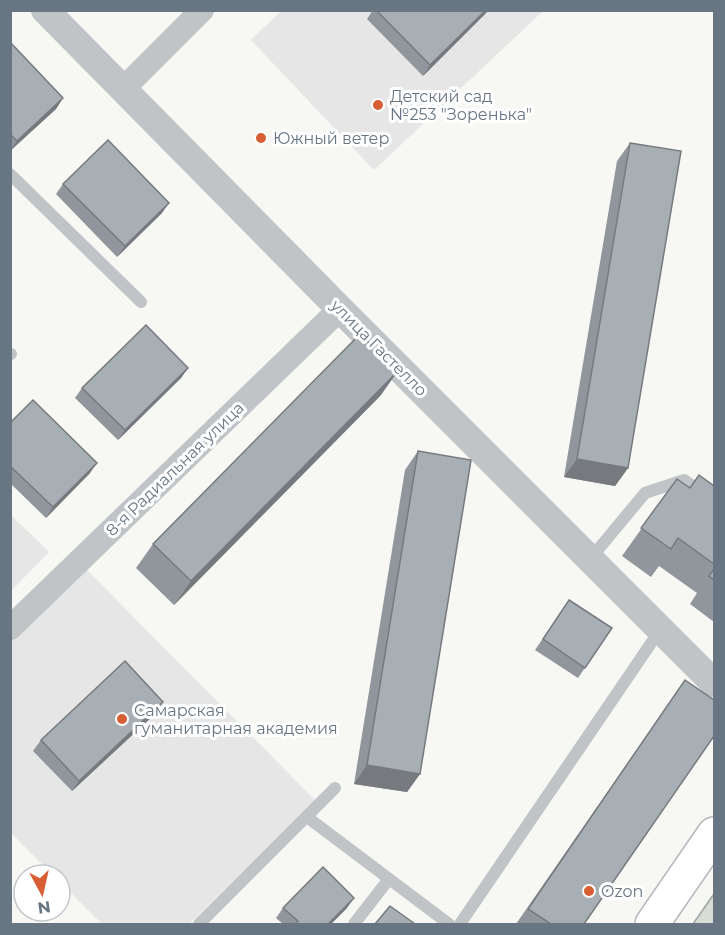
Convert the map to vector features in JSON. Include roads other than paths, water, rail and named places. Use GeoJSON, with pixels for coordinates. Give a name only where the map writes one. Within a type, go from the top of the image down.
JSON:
{"type":"FeatureCollection","features":[{"type":"Feature","properties":{"kind":"main road"},"geometry":{"type":"LineString","coordinates":[[652,924],[714,834]]}},
{"type":"Feature","properties":{"kind":"street","name":"улица Гастелло"},"geometry":{"type":"LineString","coordinates":[[45,10],[714,683]]}},
{"type":"Feature","properties":{"kind":"street"},"geometry":{"type":"LineString","coordinates":[[123,89],[202,10]]}},
{"type":"Feature","properties":{"kind":"street","name":"8-я Радиальная улица"},"geometry":{"type":"LineString","coordinates":[[10,628],[340,309]]}},
{"type":"Feature","properties":{"kind":"lane"},"geometry":{"type":"LineString","coordinates":[[10,174],[141,302]]}},
{"type":"Feature","properties":{"kind":"lane"},"geometry":{"type":"LineString","coordinates":[[591,558],[645,493],[684,480],[714,501]]}},
{"type":"Feature","properties":{"kind":"lane"},"geometry":{"type":"LineString","coordinates":[[460,924],[661,629]]}},
{"type":"Feature","properties":{"kind":"lane"},"geometry":{"type":"LineString","coordinates":[[199,924],[335,788]]}},
{"type":"Feature","properties":{"kind":"lane"},"geometry":{"type":"LineString","coordinates":[[307,817],[449,924]]}},
{"type":"Feature","properties":{"kind":"lane"},"geometry":{"type":"LineString","coordinates":[[354,924],[389,879]]}},
{"type":"Feature","properties":{"kind":"tram line"},"geometry":{"type":"LineString","coordinates":[[693,924],[714,894]]}},
{"type":"Feature","properties":{"kind":"place","name":"Детский сад №253 \"Зоренька\""},"geometry":{"type":"Point","coordinates":[378,105]}},
{"type":"Feature","properties":{"kind":"place","name":"Южный ветер"},"geometry":{"type":"Point","coordinates":[261,138]}},
{"type":"Feature","properties":{"kind":"place","name":"Самарская гуманитарная академия"},"geometry":{"type":"Point","coordinates":[122,719]}},
{"type":"Feature","properties":{"kind":"place","name":"Ozon"},"geometry":{"type":"Point","coordinates":[589,891]}}]}
